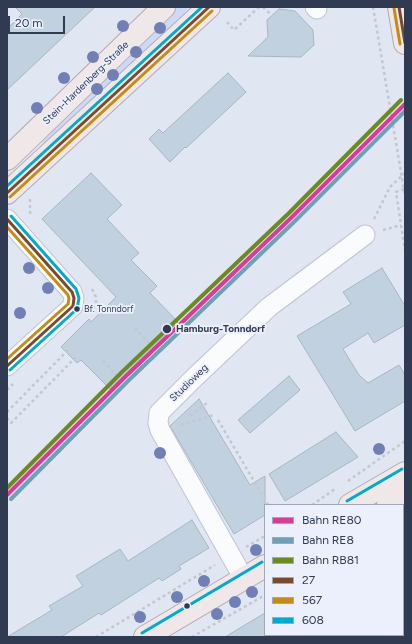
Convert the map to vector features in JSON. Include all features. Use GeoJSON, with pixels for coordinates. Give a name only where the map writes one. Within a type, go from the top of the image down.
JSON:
{"type":"FeatureCollection","features":[{"type":"Feature","properties":{"kind":"main road","name":"Stein-Hardenberg-Straße"},"geometry":{"type":"LineString","coordinates":[[7,159],[164,7]]}},
{"type":"Feature","properties":{"kind":"main road"},"geometry":{"type":"LineString","coordinates":[[7,193],[209,7]]}},
{"type":"Feature","properties":{"kind":"main road"},"geometry":{"type":"LineString","coordinates":[[399,7],[405,43]]}},
{"type":"Feature","properties":{"kind":"main road"},"geometry":{"type":"LineString","coordinates":[[343,496],[405,473]]}},
{"type":"Feature","properties":{"kind":"main road"},"geometry":{"type":"LineString","coordinates":[[390,504],[405,497]]}},
{"type":"Feature","properties":{"kind":"main road"},"geometry":{"type":"LineString","coordinates":[[145,637],[264,567]]}},
{"type":"Feature","properties":{"kind":"street"},"geometry":{"type":"LineString","coordinates":[[7,219],[72,292],[74,304],[55,324],[7,366]]}},
{"type":"Feature","properties":{"kind":"street","name":"Studioweg"},"geometry":{"type":"LineString","coordinates":[[244,578],[160,430],[158,423],[159,413],[269,307],[365,235]]}},
{"type":"Feature","properties":{"kind":"path"},"geometry":{"type":"LineString","coordinates":[[227,22],[234,30],[259,7]]}},
{"type":"Feature","properties":{"kind":"path"},"geometry":{"type":"LineString","coordinates":[[263,7],[273,15]]}},
{"type":"Feature","properties":{"kind":"path"},"geometry":{"type":"LineString","coordinates":[[373,7],[405,196]]}},
{"type":"Feature","properties":{"kind":"path"},"geometry":{"type":"LineString","coordinates":[[365,235],[390,188],[405,173]]}},
{"type":"Feature","properties":{"kind":"path"},"geometry":{"type":"LineString","coordinates":[[404,189],[396,192],[405,250]]}},
{"type":"Feature","properties":{"kind":"path"},"geometry":{"type":"LineString","coordinates":[[135,328],[152,346]]}},
{"type":"Feature","properties":{"kind":"path"},"geometry":{"type":"LineString","coordinates":[[7,412],[68,350]]}},
{"type":"Feature","properties":{"kind":"path"},"geometry":{"type":"LineString","coordinates":[[7,418],[11,423],[76,357]]}},
{"type":"Feature","properties":{"kind":"path"},"geometry":{"type":"LineString","coordinates":[[103,361],[111,367],[119,378]]}},
{"type":"Feature","properties":{"kind":"path"},"geometry":{"type":"LineString","coordinates":[[190,416],[207,403]]}},
{"type":"Feature","properties":{"kind":"path"},"geometry":{"type":"LineString","coordinates":[[181,425],[214,415]]}},
{"type":"Feature","properties":{"kind":"path"},"geometry":{"type":"LineString","coordinates":[[218,420],[267,504]]}},
{"type":"Feature","properties":{"kind":"path"},"geometry":{"type":"LineString","coordinates":[[343,484],[405,441]]}},
{"type":"Feature","properties":{"kind":"path"},"geometry":{"type":"LineString","coordinates":[[315,504],[343,496]]}},
{"type":"Feature","properties":{"kind":"path"},"geometry":{"type":"LineString","coordinates":[[96,637],[264,537]]}},
{"type":"Feature","properties":{"kind":"path"},"geometry":{"type":"LineString","coordinates":[[192,637],[264,596]]}},
{"type":"Feature","properties":{"kind":"shaded area"},"geometry":{"type":"Polygon","coordinates":[[[176,7],[189,7],[176,23],[44,143],[37,140],[176,7]]]}},
{"type":"Feature","properties":{"kind":"building"},"geometry":{"type":"Polygon","coordinates":[[[15,7],[95,7],[7,90],[7,29],[22,14],[15,7]]]}},
{"type":"Feature","properties":{"kind":"building"},"geometry":{"type":"Polygon","coordinates":[[[279,9],[295,11],[313,30],[314,45],[301,57],[248,56],[268,37],[267,20],[279,9]]]}},
{"type":"Feature","properties":{"kind":"building"},"geometry":{"type":"Polygon","coordinates":[[[228,73],[246,92],[170,162],[149,139],[159,129],[163,133],[228,73]]]}},
{"type":"Feature","properties":{"kind":"building"},"geometry":{"type":"Polygon","coordinates":[[[91,173],[122,205],[107,219],[139,253],[131,260],[157,286],[150,293],[178,322],[110,389],[81,360],[77,363],[61,347],[89,319],[91,322],[116,297],[42,219],[91,173]]]}},
{"type":"Feature","properties":{"kind":"building"},"geometry":{"type":"Polygon","coordinates":[[[382,268],[405,306],[405,325],[374,343],[368,333],[343,349],[359,375],[368,383],[399,365],[405,375],[405,401],[355,431],[297,336],[351,304],[343,292],[382,268]]]}},
{"type":"Feature","properties":{"kind":"building"},"geometry":{"type":"Polygon","coordinates":[[[289,376],[300,390],[250,433],[238,420],[289,376]]]}},
{"type":"Feature","properties":{"kind":"building"},"geometry":{"type":"Polygon","coordinates":[[[199,399],[250,485],[265,476],[264,516],[234,534],[170,426],[199,399]]]}},
{"type":"Feature","properties":{"kind":"building"},"geometry":{"type":"Polygon","coordinates":[[[336,432],[358,457],[285,501],[269,474],[336,432]]]}},
{"type":"Feature","properties":{"kind":"building"},"geometry":{"type":"Polygon","coordinates":[[[192,520],[209,548],[179,566],[181,569],[162,581],[159,578],[101,615],[99,613],[61,637],[7,637],[52,610],[49,606],[83,586],[76,576],[120,549],[128,561],[192,520]]]}},
{"type":"Feature","properties":{"kind":"building"},"geometry":{"type":"Polygon","coordinates":[[[264,614],[265,637],[225,637],[264,614]]]}},
{"type":"Feature","properties":{"kind":"rail line","name":"RB81"},"geometry":{"type":"LineString","coordinates":[[7,488],[122,372],[288,214],[401,100]]}},
{"type":"Feature","properties":{"kind":"rail line","name":"RE80"},"geometry":{"type":"LineString","coordinates":[[7,495],[126,376],[291,218],[405,104]]}},
{"type":"Feature","properties":{"kind":"rail line","name":"RE8"},"geometry":{"type":"LineString","coordinates":[[11,499],[129,380],[294,222],[405,111]]}},
{"type":"Feature","properties":{"kind":"transit line","name":"608"},"geometry":{"type":"LineString","coordinates":[[7,186],[202,7]]}},
{"type":"Feature","properties":{"kind":"transit line","name":"27"},"geometry":{"type":"LineString","coordinates":[[7,193],[209,7]]}},
{"type":"Feature","properties":{"kind":"transit line","name":"27"},"geometry":{"type":"LineString","coordinates":[[399,7],[405,43]]}},
{"type":"Feature","properties":{"kind":"transit line","name":"567"},"geometry":{"type":"LineString","coordinates":[[394,8],[400,44]]}},
{"type":"Feature","properties":{"kind":"transit line","name":"567"},"geometry":{"type":"LineString","coordinates":[[10,197],[212,11]]}},
{"type":"Feature","properties":{"kind":"transit line","name":"608"},"geometry":{"type":"LineString","coordinates":[[10,370],[77,309],[79,298],[76,289],[11,216]]}},
{"type":"Feature","properties":{"kind":"transit line","name":"27"},"geometry":{"type":"LineString","coordinates":[[7,219],[72,292],[74,298],[73,306],[7,366]]}},
{"type":"Feature","properties":{"kind":"transit line","name":"567"},"geometry":{"type":"LineString","coordinates":[[7,227],[68,295],[69,299],[68,304],[7,359]]}},
{"type":"Feature","properties":{"kind":"transit line","name":"608"},"geometry":{"type":"LineString","coordinates":[[347,501],[402,469]]}},
{"type":"Feature","properties":{"kind":"transit line","name":"608"},"geometry":{"type":"LineString","coordinates":[[142,633],[262,562]]}},
{"type":"Feature","properties":{"kind":"place","name":"Bf. Tonndorf"},"geometry":{"type":"Point","coordinates":[77,309]}},
{"type":"Feature","properties":{"kind":"place","name":"Hamburg-Tonndorf"},"geometry":{"type":"Point","coordinates":[167,329]}}]}
